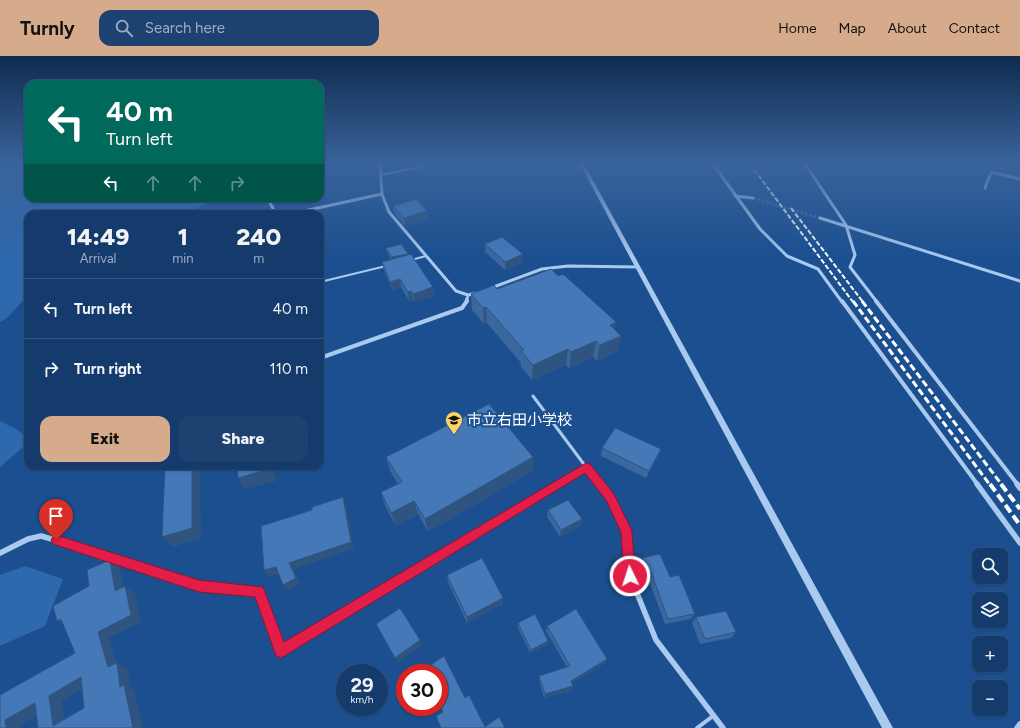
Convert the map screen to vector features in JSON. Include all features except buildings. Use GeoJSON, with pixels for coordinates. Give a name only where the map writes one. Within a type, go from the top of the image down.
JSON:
{"type":"FeatureCollection","features":[{"type":"Feature","properties":{"kind":"street"},"geometry":{"type":"LineString","coordinates":[[308,210],[376,195]]}},
{"type":"Feature","properties":{"kind":"street"},"geometry":{"type":"LineString","coordinates":[[383,195],[389,212],[456,291],[468,295],[542,269],[568,266],[638,268]]}},
{"type":"Feature","properties":{"kind":"street"},"geometry":{"type":"LineString","coordinates":[[599,195],[888,728]]}},
{"type":"Feature","properties":{"kind":"street"},"geometry":{"type":"LineString","coordinates":[[825,195],[846,225],[855,255],[850,267],[1020,488]]}},
{"type":"Feature","properties":{"kind":"street"},"geometry":{"type":"LineString","coordinates":[[735,196],[753,198]]}},
{"type":"Feature","properties":{"kind":"street"},"geometry":{"type":"LineString","coordinates":[[735,196],[760,229],[787,256],[818,269],[1020,543]]}},
{"type":"Feature","properties":{"kind":"street"},"geometry":{"type":"LineString","coordinates":[[820,218],[1020,280]]}},
{"type":"Feature","properties":{"kind":"street"},"geometry":{"type":"LineString","coordinates":[[324,357],[462,308],[468,300],[468,295]]}},
{"type":"Feature","properties":{"kind":"street"},"geometry":{"type":"LineString","coordinates":[[0,553],[28,538],[42,536],[102,553],[199,586],[258,591],[281,651],[586,467],[610,497],[626,531],[630,576],[656,640],[723,728]]}},
{"type":"Feature","properties":{"kind":"street"},"geometry":{"type":"LineString","coordinates":[[1017,728],[1020,724]]}},
{"type":"Feature","properties":{"kind":"lane"},"geometry":{"type":"LineString","coordinates":[[404,262],[426,256]]}},
{"type":"Feature","properties":{"kind":"lane"},"geometry":{"type":"LineString","coordinates":[[324,281],[388,266]]}},
{"type":"Feature","properties":{"kind":"lane"},"geometry":{"type":"LineString","coordinates":[[533,396],[586,467]]}},
{"type":"Feature","properties":{"kind":"lane"},"geometry":{"type":"LineString","coordinates":[[697,728],[713,716]]}},
{"type":"Feature","properties":{"kind":"shaded area"},"geometry":{"type":"Polygon","coordinates":[[[0,195],[24,195],[24,202],[211,202],[193,210],[24,210],[24,299],[8,317],[0,322],[0,195]]]}},
{"type":"Feature","properties":{"kind":"shaded area"},"geometry":{"type":"Polygon","coordinates":[[[0,421],[13,427],[24,435],[24,446],[0,467],[0,421]]]}},
{"type":"Feature","properties":{"kind":"shaded area"},"geometry":{"type":"Polygon","coordinates":[[[25,566],[63,579],[45,626],[0,646],[0,575],[25,566]]]}},
{"type":"Feature","properties":{"kind":"tunnel"},"geometry":{"type":"LineString","coordinates":[[753,198],[820,218]]}},
{"type":"Feature","properties":{"kind":"railway"},"geometry":{"type":"LineString","coordinates":[[773,195],[853,302]]}},
{"type":"Feature","properties":{"kind":"railway"},"geometry":{"type":"LineString","coordinates":[[791,208],[863,302]]}},
{"type":"Feature","properties":{"kind":"railway"},"geometry":{"type":"LineString","coordinates":[[853,301],[990,485]]}},
{"type":"Feature","properties":{"kind":"railway"},"geometry":{"type":"LineString","coordinates":[[862,301],[1002,485]]}},
{"type":"Feature","properties":{"kind":"railway"},"geometry":{"type":"LineString","coordinates":[[990,484],[1020,525]]}},
{"type":"Feature","properties":{"kind":"railway"},"geometry":{"type":"LineString","coordinates":[[1001,484],[1020,509]]}},
{"type":"Feature","properties":{"kind":"place","name":"市立右田小学校"},"geometry":{"type":"Point","coordinates":[454,435]}},
{"type":"Feature","properties":{"kind":"route"},"geometry":{"type":"LineString","coordinates":[[56,540],[102,553],[199,586],[258,591],[281,651],[586,467],[610,497],[626,531],[630,576]]}}]}
